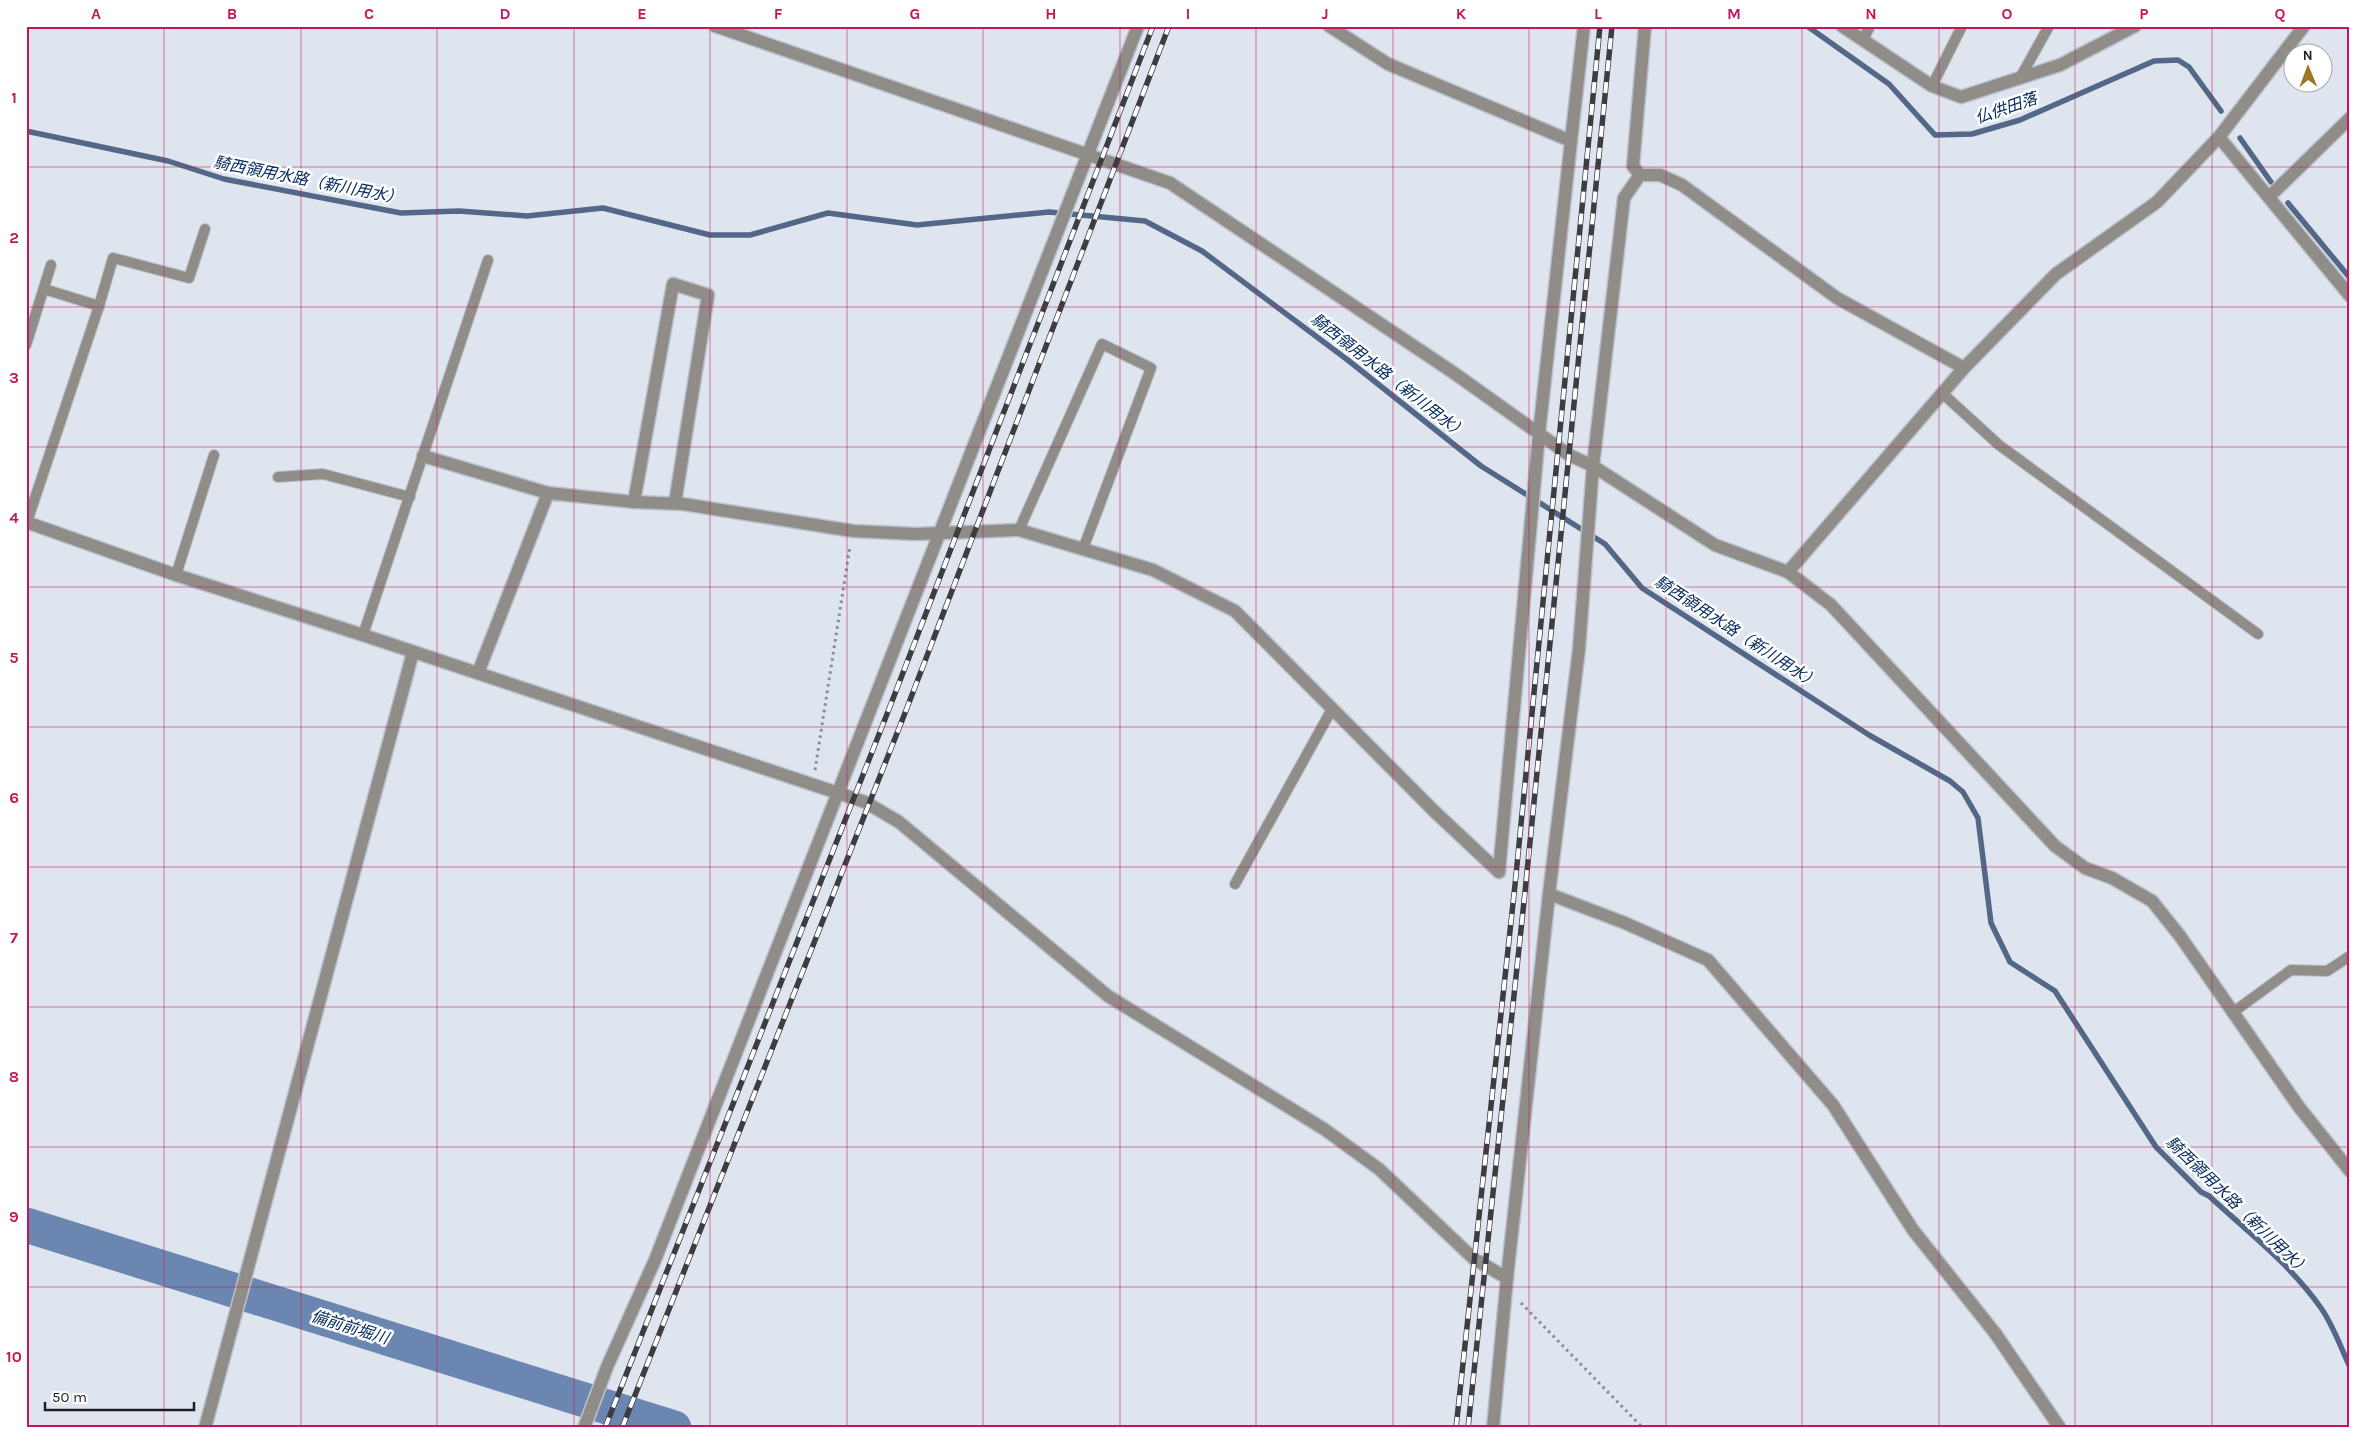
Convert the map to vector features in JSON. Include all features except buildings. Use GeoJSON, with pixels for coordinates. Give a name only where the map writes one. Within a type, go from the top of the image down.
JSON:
{"type":"FeatureCollection","features":[{"type":"Feature","properties":{"kind":"street"},"geometry":{"type":"LineString","coordinates":[[715,26],[1170,183],[1454,373],[1569,455],[1593,466],[1715,546],[1788,572],[1831,605],[2055,846],[2085,868],[2112,878],[2152,901],[2180,936],[2299,1107],[2350,1171]]}},
{"type":"Feature","properties":{"kind":"street"},"geometry":{"type":"LineString","coordinates":[[584,1428],[655,1260],[1138,26]]}},
{"type":"Feature","properties":{"kind":"street"},"geometry":{"type":"LineString","coordinates":[[1329,26],[1388,64],[1571,141]]}},
{"type":"Feature","properties":{"kind":"street"},"geometry":{"type":"LineString","coordinates":[[423,456],[548,493],[634,502],[675,503],[853,531],[939,533],[1019,530],[1153,570],[1235,611],[1441,818],[1499,872],[1539,434],[1584,26]]}},
{"type":"Feature","properties":{"kind":"street"},"geometry":{"type":"LineString","coordinates":[[1640,175],[1633,166],[1645,26]]}},
{"type":"Feature","properties":{"kind":"street"},"geometry":{"type":"LineString","coordinates":[[1842,26],[1932,86],[1961,97],[2060,65],[2135,26]]}},
{"type":"Feature","properties":{"kind":"street"},"geometry":{"type":"LineString","coordinates":[[1788,572],[1964,368],[2056,274],[2157,202],[2219,137],[2304,26]]}},
{"type":"Feature","properties":{"kind":"street"},"geometry":{"type":"LineString","coordinates":[[2269,197],[2350,118]]}},
{"type":"Feature","properties":{"kind":"street"},"geometry":{"type":"LineString","coordinates":[[2219,137],[2350,296]]}},
{"type":"Feature","properties":{"kind":"street"},"geometry":{"type":"LineString","coordinates":[[1640,175],[1660,175],[1682,185],[1837,298],[1964,368]]}},
{"type":"Feature","properties":{"kind":"street"},"geometry":{"type":"LineString","coordinates":[[1493,1428],[1507,1278],[1549,894],[1580,648],[1593,466],[1624,198],[1640,175]]}},
{"type":"Feature","properties":{"kind":"street"},"geometry":{"type":"LineString","coordinates":[[634,502],[673,284],[708,295],[675,503]]}},
{"type":"Feature","properties":{"kind":"street"},"geometry":{"type":"LineString","coordinates":[[478,673],[548,493]]}},
{"type":"Feature","properties":{"kind":"street"},"geometry":{"type":"LineString","coordinates":[[27,522],[176,575],[363,635],[836,794],[865,802],[899,822],[1108,996],[1324,1129],[1379,1169],[1474,1259],[1507,1278]]}},
{"type":"Feature","properties":{"kind":"street"},"geometry":{"type":"LineString","coordinates":[[205,1428],[413,652]]}},
{"type":"Feature","properties":{"kind":"street"},"geometry":{"type":"LineString","coordinates":[[1549,894],[1625,923],[1708,960],[1833,1105],[1913,1230],[1994,1333],[2060,1428]]}},
{"type":"Feature","properties":{"kind":"lane"},"geometry":{"type":"LineString","coordinates":[[1863,40],[1870,26]]}},
{"type":"Feature","properties":{"kind":"lane"},"geometry":{"type":"LineString","coordinates":[[1932,86],[1962,26]]}},
{"type":"Feature","properties":{"kind":"lane"},"geometry":{"type":"LineString","coordinates":[[2020,78],[2049,26]]}},
{"type":"Feature","properties":{"kind":"lane"},"geometry":{"type":"LineString","coordinates":[[27,522],[99,306],[113,258],[189,278],[204,229]]}},
{"type":"Feature","properties":{"kind":"lane"},"geometry":{"type":"LineString","coordinates":[[363,635],[488,260]]}},
{"type":"Feature","properties":{"kind":"lane"},"geometry":{"type":"LineString","coordinates":[[26,345],[51,265]]}},
{"type":"Feature","properties":{"kind":"lane"},"geometry":{"type":"LineString","coordinates":[[44,289],[99,306]]}},
{"type":"Feature","properties":{"kind":"lane"},"geometry":{"type":"LineString","coordinates":[[1019,530],[1102,344],[1151,368],[1083,549]]}},
{"type":"Feature","properties":{"kind":"lane"},"geometry":{"type":"LineString","coordinates":[[1942,393],[1999,445],[2258,634]]}},
{"type":"Feature","properties":{"kind":"lane"},"geometry":{"type":"LineString","coordinates":[[176,575],[214,455]]}},
{"type":"Feature","properties":{"kind":"lane"},"geometry":{"type":"LineString","coordinates":[[278,477],[323,474],[410,497]]}},
{"type":"Feature","properties":{"kind":"lane"},"geometry":{"type":"LineString","coordinates":[[1235,884],[1332,709]]}},
{"type":"Feature","properties":{"kind":"lane"},"geometry":{"type":"LineString","coordinates":[[2232,1013],[2290,970],[2327,971],[2350,956]]}},
{"type":"Feature","properties":{"kind":"path"},"geometry":{"type":"LineString","coordinates":[[813,786],[853,531]]}},
{"type":"Feature","properties":{"kind":"path"},"geometry":{"type":"LineString","coordinates":[[1506,1298],[1520,1301],[1643,1428]]}},
{"type":"Feature","properties":{"kind":"waterway","name":"仏供田落"},"geometry":{"type":"LineString","coordinates":[[1807,26],[1889,84],[1935,135],[1972,134],[2020,120],[2154,61],[2178,60],[2189,67],[2221,111]]}},
{"type":"Feature","properties":{"kind":"waterway","name":"騎西領用水路（新川用水）"},"geometry":{"type":"LineString","coordinates":[[26,131],[168,161],[224,179],[401,213],[459,211],[527,216],[603,208],[710,235],[750,235],[828,213],[917,225],[1049,212],[1145,221],[1202,251],[1349,361],[1481,466],[1605,544],[1642,588],[1869,735],[1950,781],[1963,792],[1978,818],[1991,923],[2010,962],[2055,991],[2156,1147],[2201,1192],[2209,1196],[2268,1249],[2309,1292],[2329,1322],[2350,1367]]}},
{"type":"Feature","properties":{"kind":"waterway","name":"仏供田落"},"geometry":{"type":"LineString","coordinates":[[2240,138],[2271,182]]}},
{"type":"Feature","properties":{"kind":"waterway","name":"仏供田落"},"geometry":{"type":"LineString","coordinates":[[2288,203],[2350,278]]}},
{"type":"Feature","properties":{"kind":"waterway","name":"備前前堀川"},"geometry":{"type":"LineString","coordinates":[[26,1225],[674,1428]]}},
{"type":"Feature","properties":{"kind":"railway"},"geometry":{"type":"LineString","coordinates":[[605,1428],[889,709],[1153,26]]}},
{"type":"Feature","properties":{"kind":"railway"},"geometry":{"type":"LineString","coordinates":[[622,1428],[905,713],[1169,26]]}},
{"type":"Feature","properties":{"kind":"railway"},"geometry":{"type":"LineString","coordinates":[[1456,1428],[1515,885],[1600,26]]}},
{"type":"Feature","properties":{"kind":"railway"},"geometry":{"type":"LineString","coordinates":[[1468,1428],[1525,892],[1612,26]]}}]}
